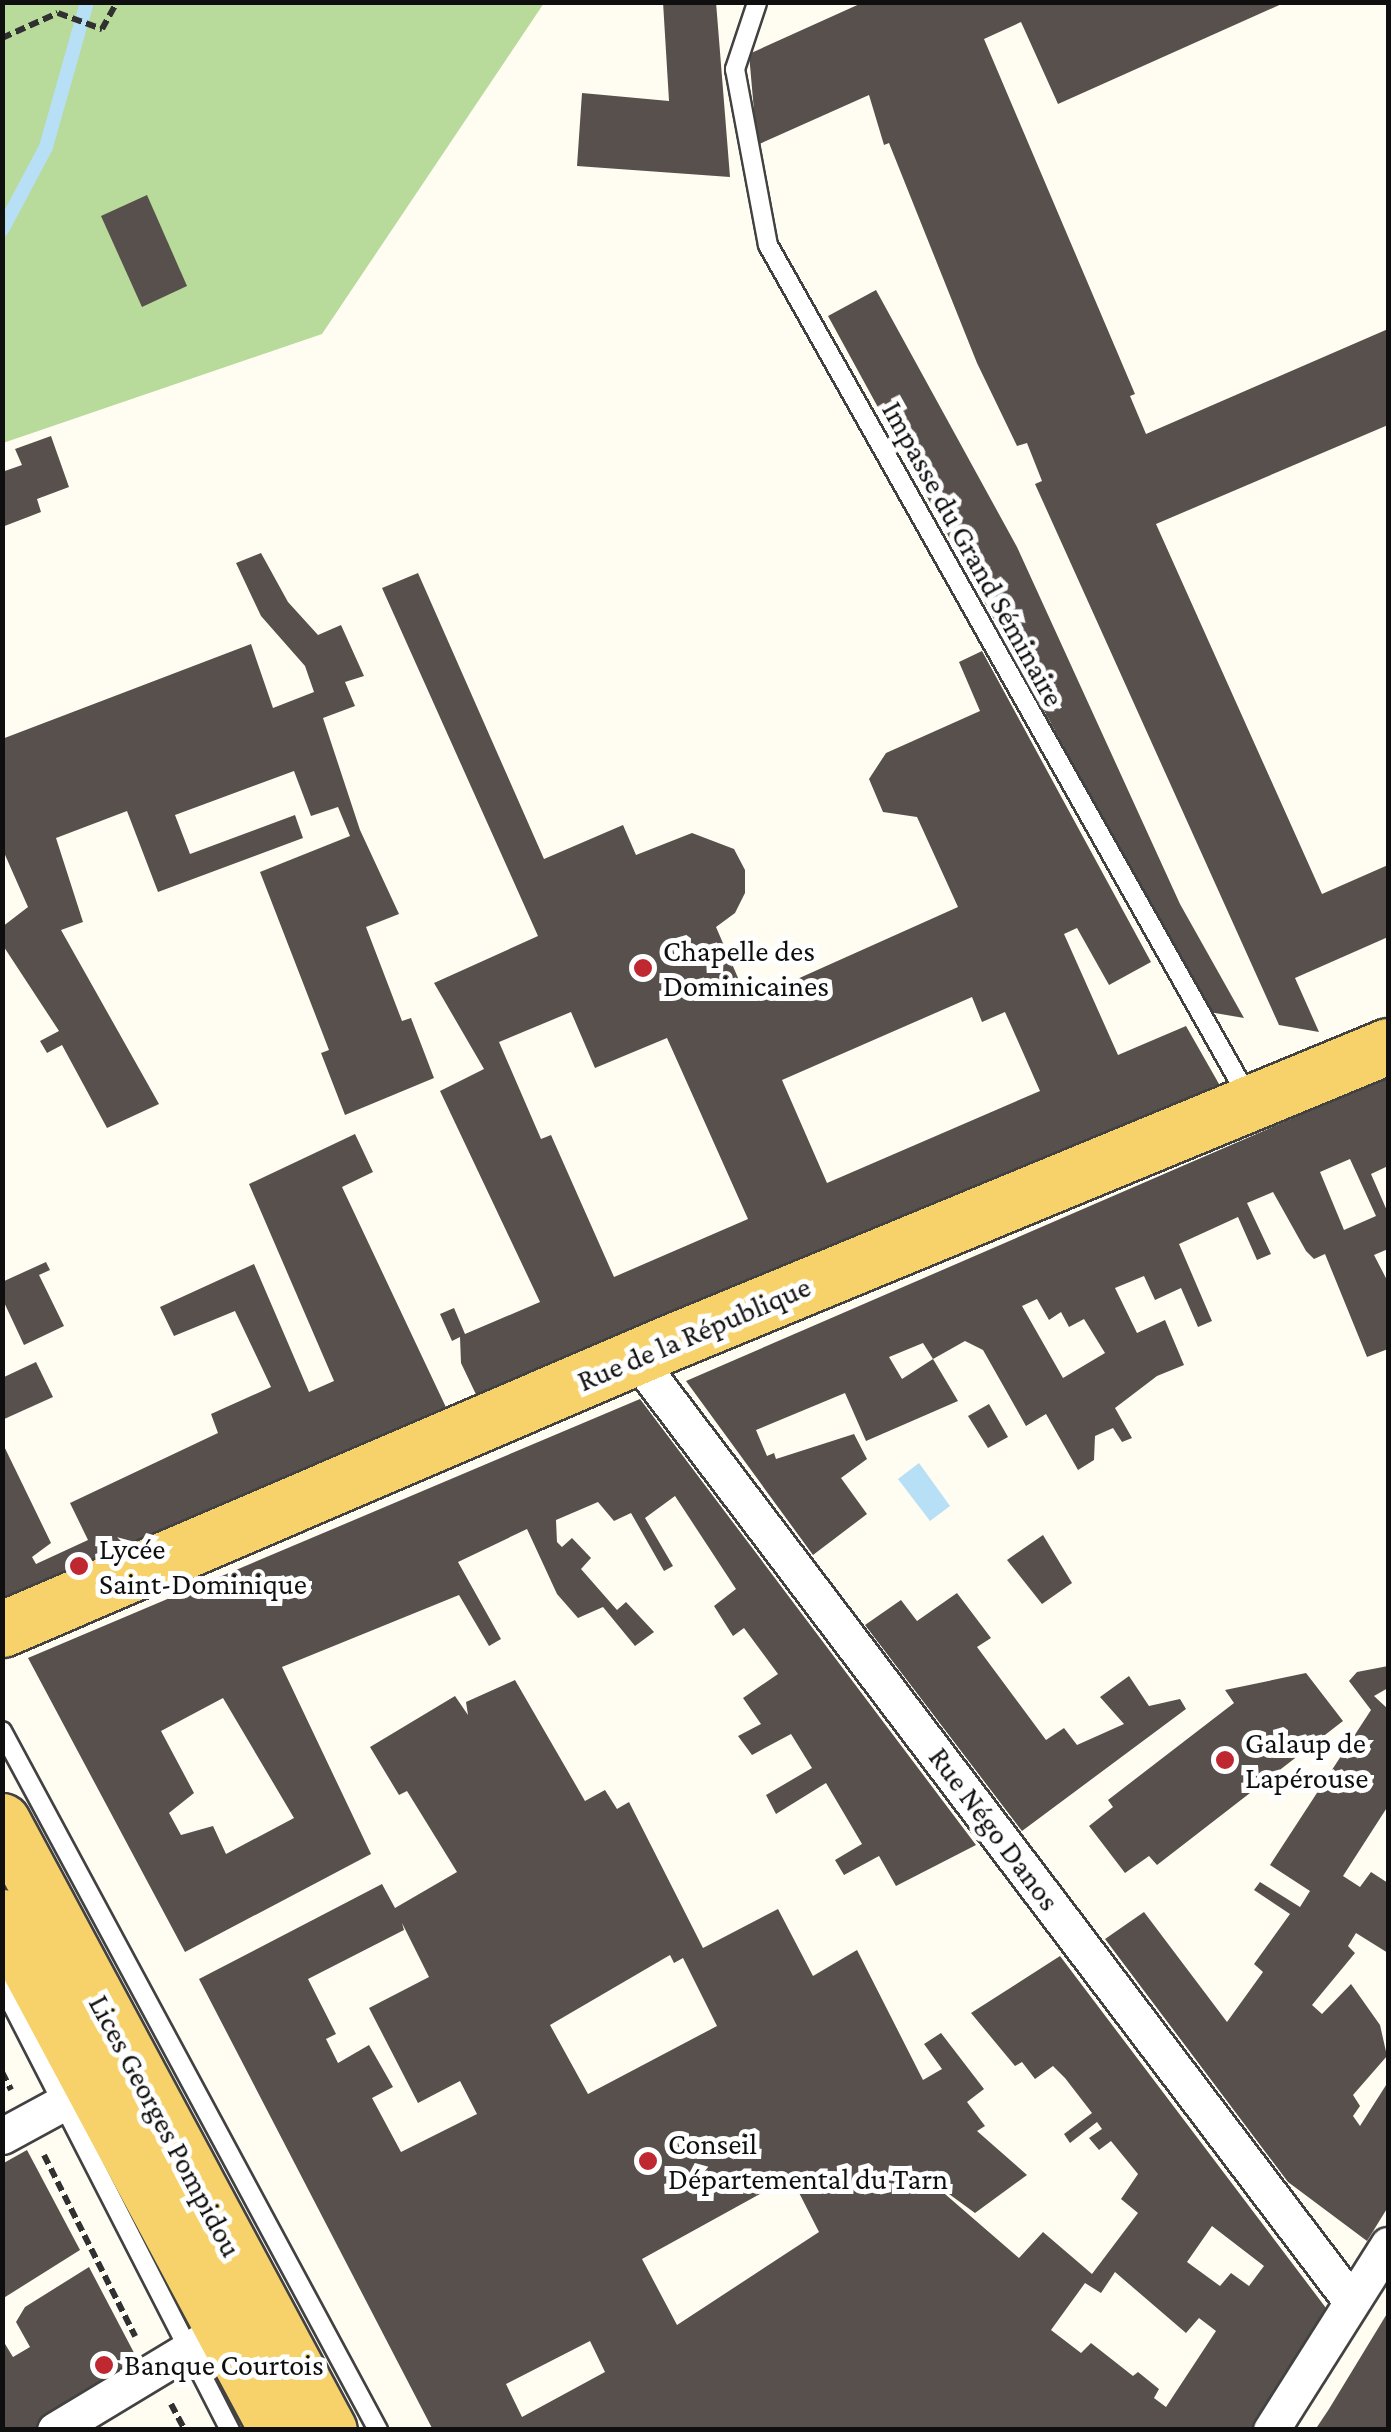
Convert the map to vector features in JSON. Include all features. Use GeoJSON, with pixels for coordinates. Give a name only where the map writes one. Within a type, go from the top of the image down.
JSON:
{"type":"FeatureCollection","features":[{"type":"Feature","properties":{"kind":"main road","name":"Rue de la République"},"geometry":{"type":"LineString","coordinates":[[2,1629],[636,1358],[1388,1046]]}},
{"type":"Feature","properties":{"kind":"main road","name":"Lices Georges Pompidou"},"geometry":{"type":"LineString","coordinates":[[2,1821],[330,2430]]}},
{"type":"Feature","properties":{"kind":"main road","name":"Lices Georges Pompidou"},"geometry":{"type":"LineString","coordinates":[[34,1882],[80,2094],[206,2338],[277,2430]]}},
{"type":"Feature","properties":{"kind":"street","name":"Rue Négo Danos"},"geometry":{"type":"LineString","coordinates":[[636,1358],[1352,2301]]}},
{"type":"Feature","properties":{"kind":"street"},"geometry":{"type":"LineString","coordinates":[[15,2130],[80,2094]]}},
{"type":"Feature","properties":{"kind":"street"},"geometry":{"type":"LineString","coordinates":[[1271,2430],[1388,2245]]}},
{"type":"Feature","properties":{"kind":"street"},"geometry":{"type":"LineString","coordinates":[[55,2430],[206,2338]]}},
{"type":"Feature","properties":{"kind":"lane","name":"Impasse du Grand Séminaire"},"geometry":{"type":"LineString","coordinates":[[757,3],[735,69],[768,245],[1253,1105]]}},
{"type":"Feature","properties":{"kind":"lane"},"geometry":{"type":"LineString","coordinates":[[2,1731],[34,1882],[378,2430]]}},
{"type":"Feature","properties":{"kind":"lane"},"geometry":{"type":"LineString","coordinates":[[2,1985],[80,2094]]}},
{"type":"Feature","properties":{"kind":"lane"},"geometry":{"type":"LineString","coordinates":[[206,2338],[230,2430]]}},
{"type":"Feature","properties":{"kind":"path"},"geometry":{"type":"LineString","coordinates":[[2,38],[58,14],[102,30],[116,2]]}},
{"type":"Feature","properties":{"kind":"path"},"geometry":{"type":"LineString","coordinates":[[2,2072],[15,2130],[184,2430]]}},
{"type":"Feature","properties":{"kind":"green space"},"geometry":{"type":"Polygon","coordinates":[[[2,3],[544,3],[322,334],[3,443],[2,3]]]}},
{"type":"Feature","properties":{"kind":"water"},"geometry":{"type":"Polygon","coordinates":[[[919,1463],[950,1506],[930,1521],[898,1479],[919,1463]]]}},
{"type":"Feature","properties":{"kind":"building"},"geometry":{"type":"Polygon","coordinates":[[[663,2],[716,2],[730,177],[577,166],[582,93],[669,101],[663,2]]]}},
{"type":"Feature","properties":{"kind":"building"},"geometry":{"type":"Polygon","coordinates":[[[864,2],[1286,2],[1058,104],[1021,22],[984,39],[1135,394],[1130,396],[1146,434],[1388,329],[1388,425],[1156,524],[1322,894],[1388,865],[1388,937],[1295,978],[1319,1032],[1279,1025],[1035,484],[1042,481],[1027,443],[1017,446],[977,363],[889,143],[884,145],[869,95],[757,145],[749,54],[864,2]]]}},
{"type":"Feature","properties":{"kind":"building"},"geometry":{"type":"Polygon","coordinates":[[[147,195],[187,286],[142,307],[101,216],[147,195]]]}},
{"type":"Feature","properties":{"kind":"building"},"geometry":{"type":"Polygon","coordinates":[[[876,290],[1017,547],[1180,904],[1244,1018],[1209,1012],[828,316],[876,290]]]}},
{"type":"Feature","properties":{"kind":"building"},"geometry":{"type":"Polygon","coordinates":[[[51,436],[69,487],[37,499],[41,512],[2,527],[2,472],[22,465],[15,449],[51,436]]]}},
{"type":"Feature","properties":{"kind":"building"},"geometry":{"type":"Polygon","coordinates":[[[261,553],[288,602],[318,635],[341,625],[364,676],[345,682],[355,706],[323,718],[360,830],[399,914],[366,927],[402,1021],[411,1018],[434,1078],[345,1115],[321,1053],[329,1050],[260,872],[350,836],[338,807],[311,816],[294,771],[175,815],[190,854],[295,815],[303,838],[158,892],[127,811],[56,838],[83,922],[61,930],[159,1104],[107,1128],[62,1045],[47,1053],[40,1041],[59,1031],[2,944],[2,927],[28,907],[2,848],[2,739],[251,644],[273,708],[314,692],[305,666],[261,616],[236,563],[261,553]]]}},
{"type":"Feature","properties":{"kind":"building"},"geometry":{"type":"Polygon","coordinates":[[[418,573],[544,859],[623,825],[636,855],[692,833],[734,849],[745,870],[745,893],[735,913],[716,927],[748,1001],[958,907],[917,817],[883,812],[869,779],[886,753],[980,711],[959,662],[982,651],[1151,962],[1109,985],[1077,928],[1064,934],[1118,1055],[1186,1026],[1219,1084],[482,1407],[461,1363],[460,1337],[452,1341],[440,1314],[454,1308],[465,1334],[540,1302],[440,1091],[484,1069],[434,983],[538,936],[382,588],[418,573]],[[972,997],[782,1080],[827,1183],[1040,1091],[1005,1012],[982,1022],[972,997]],[[571,1012],[499,1042],[541,1139],[551,1135],[614,1277],[748,1219],[667,1038],[595,1068],[571,1012]]]}},
{"type":"Feature","properties":{"kind":"building"},"geometry":{"type":"Polygon","coordinates":[[[1388,1077],[1388,1166],[1371,1174],[1388,1213],[1388,1249],[1374,1255],[1388,1282],[1388,1349],[1367,1357],[1325,1254],[1314,1259],[1306,1251],[1273,1192],[1247,1203],[1271,1254],[1257,1260],[1238,1217],[1179,1244],[1212,1321],[1198,1327],[1181,1288],[1155,1300],[1144,1276],[1115,1288],[1137,1333],[1165,1320],[1184,1365],[1157,1376],[1115,1408],[1132,1438],[1122,1442],[1113,1428],[1095,1436],[1094,1460],[1078,1470],[1046,1414],[1026,1426],[983,1350],[965,1341],[933,1359],[958,1401],[866,1441],[845,1393],[756,1430],[767,1456],[774,1453],[776,1459],[854,1434],[867,1459],[841,1478],[867,1514],[813,1555],[686,1381],[1388,1077]],[[1350,1159],[1320,1172],[1344,1230],[1376,1216],[1350,1159]],[[1037,1299],[1022,1306],[1063,1378],[1105,1353],[1084,1319],[1069,1327],[1061,1312],[1049,1320],[1037,1299]],[[923,1343],[889,1357],[902,1379],[933,1359],[923,1343]]]}},
{"type":"Feature","properties":{"kind":"building"},"geometry":{"type":"Polygon","coordinates":[[[355,1134],[373,1172],[342,1187],[452,1420],[2,1599],[2,1442],[51,1543],[32,1557],[36,1564],[88,1540],[70,1503],[218,1433],[211,1414],[271,1387],[235,1311],[174,1336],[160,1307],[254,1264],[309,1392],[334,1381],[249,1184],[355,1134]]]}},
{"type":"Feature","properties":{"kind":"building"},"geometry":{"type":"Polygon","coordinates":[[[46,1262],[50,1270],[39,1275],[64,1326],[24,1345],[2,1298],[2,1282],[46,1262]]]}},
{"type":"Feature","properties":{"kind":"building"},"geometry":{"type":"Polygon","coordinates":[[[36,1362],[53,1397],[2,1420],[2,1378],[36,1362]]]}},
{"type":"Feature","properties":{"kind":"building"},"geometry":{"type":"Polygon","coordinates":[[[640,1399],[976,1845],[896,1886],[879,1856],[844,1875],[835,1860],[862,1844],[826,1783],[776,1814],[766,1795],[812,1768],[791,1734],[752,1755],[738,1736],[761,1724],[743,1698],[778,1674],[744,1628],[733,1636],[714,1606],[736,1589],[675,1496],[645,1518],[673,1566],[664,1571],[631,1513],[614,1521],[598,1502],[556,1520],[557,1542],[562,1547],[572,1538],[591,1558],[581,1569],[617,1610],[626,1602],[654,1632],[635,1646],[603,1607],[578,1618],[557,1594],[527,1529],[458,1562],[501,1639],[489,1646],[459,1595],[282,1667],[371,1854],[185,1952],[28,1658],[640,1399]],[[223,1698],[161,1731],[194,1793],[169,1813],[181,1835],[213,1826],[226,1854],[294,1818],[223,1698]]]}},
{"type":"Feature","properties":{"kind":"building"},"geometry":{"type":"Polygon","coordinates":[[[989,1404],[1008,1437],[988,1448],[968,1416],[989,1404]]]}},
{"type":"Feature","properties":{"kind":"building"},"geometry":{"type":"Polygon","coordinates":[[[1043,1535],[1072,1583],[1042,1604],[1007,1560],[1043,1535]]]}},
{"type":"Feature","properties":{"kind":"building"},"geometry":{"type":"Polygon","coordinates":[[[957,1593],[991,1638],[977,1647],[1046,1740],[1064,1728],[1077,1745],[1124,1724],[1100,1697],[1129,1676],[1149,1706],[1180,1699],[1186,1709],[1022,1831],[865,1625],[901,1600],[917,1621],[957,1593]]]}},
{"type":"Feature","properties":{"kind":"building"},"geometry":{"type":"Polygon","coordinates":[[[1388,1666],[1388,1688],[1374,1696],[1388,1709],[1388,1806],[1343,1876],[1360,1887],[1371,1872],[1388,1883],[1388,1953],[1356,1933],[1348,1946],[1355,1953],[1312,2005],[1322,2014],[1351,1984],[1380,2025],[1387,2056],[1353,2095],[1360,2106],[1353,2116],[1360,2126],[1388,2082],[1388,2207],[1367,2241],[1288,2182],[1105,1939],[1144,1912],[1227,2022],[1263,1972],[1254,1964],[1290,1914],[1254,1890],[1260,1882],[1300,1907],[1310,1891],[1270,1865],[1371,1710],[1349,1681],[1357,1672],[1388,1666]]]}},
{"type":"Feature","properties":{"kind":"building","name":"Galaup de Lapérouse"},"geometry":{"type":"Polygon","coordinates":[[[1306,1673],[1343,1721],[1157,1865],[1149,1856],[1125,1873],[1089,1826],[1113,1807],[1108,1800],[1234,1703],[1225,1690],[1306,1673]]]}},
{"type":"Feature","properties":{"kind":"building"},"geometry":{"type":"Polygon","coordinates":[[[515,1680],[585,1801],[605,1790],[617,1809],[629,1802],[703,1948],[778,1909],[813,1976],[857,1950],[923,2080],[942,2069],[924,2044],[941,2033],[984,2089],[967,2102],[985,2126],[977,2131],[1027,2175],[975,2213],[923,2175],[1019,2258],[1043,2232],[1092,2274],[1138,2213],[1121,2199],[1138,2174],[1111,2141],[1099,2150],[1089,2138],[1102,2129],[1097,2122],[1070,2143],[1064,2134],[1092,2113],[1053,2066],[1035,2079],[1022,2062],[1015,2066],[971,2013],[1060,1956],[1329,2312],[1252,2430],[433,2430],[199,1979],[382,1884],[395,1908],[457,1872],[407,1791],[399,1795],[370,1747],[455,1696],[468,1715],[466,1702],[515,1680]],[[402,1923],[404,1930],[308,1979],[336,2034],[326,2039],[338,2063],[369,2045],[393,2087],[372,2098],[401,2152],[477,2114],[460,2081],[418,2103],[369,2008],[429,1977],[402,1923]],[[670,1955],[550,2025],[588,2094],[717,2026],[683,1958],[674,1963],[670,1955]],[[791,2177],[642,2259],[677,2325],[819,2232],[791,2177]],[[1212,2226],[1187,2262],[1220,2286],[1231,2273],[1249,2286],[1264,2266],[1212,2226]],[[1115,2272],[1101,2293],[1085,2283],[1051,2330],[1081,2353],[1091,2343],[1133,2376],[1138,2372],[1159,2389],[1154,2398],[1166,2407],[1216,2331],[1199,2318],[1186,2333],[1115,2272]],[[590,2341],[506,2384],[522,2417],[605,2372],[590,2341]]]}},
{"type":"Feature","properties":{"kind":"building"},"geometry":{"type":"Polygon","coordinates":[[[27,2150],[80,2250],[2,2299],[2,2164],[27,2150]]]}},
{"type":"Feature","properties":{"kind":"building"},"geometry":{"type":"Polygon","coordinates":[[[89,2267],[142,2368],[32,2430],[2,2430],[2,2339],[13,2357],[30,2347],[16,2322],[25,2307],[89,2267]]]}},
{"type":"Feature","properties":{"kind":"building"},"geometry":{"type":"Polygon","coordinates":[[[1388,2312],[1388,2430],[1315,2430],[1329,2409],[1388,2312]]]}},
{"type":"Feature","properties":{"kind":"waterway"},"geometry":{"type":"LineString","coordinates":[[2,230],[46,147],[87,2]]}},
{"type":"Feature","properties":{"kind":"place","name":"Chapelle des Dominicaines"},"geometry":{"type":"Point","coordinates":[643,968]}},
{"type":"Feature","properties":{"kind":"place","name":"Lycée Saint-Dominique"},"geometry":{"type":"Point","coordinates":[79,1566]}},
{"type":"Feature","properties":{"kind":"place","name":"Galaup de Lapérouse"},"geometry":{"type":"Point","coordinates":[1225,1760]}},
{"type":"Feature","properties":{"kind":"place","name":"Conseil Départemental du Tarn"},"geometry":{"type":"Point","coordinates":[648,2161]}},
{"type":"Feature","properties":{"kind":"place","name":"Banque Courtois"},"geometry":{"type":"Point","coordinates":[104,2365]}}]}
